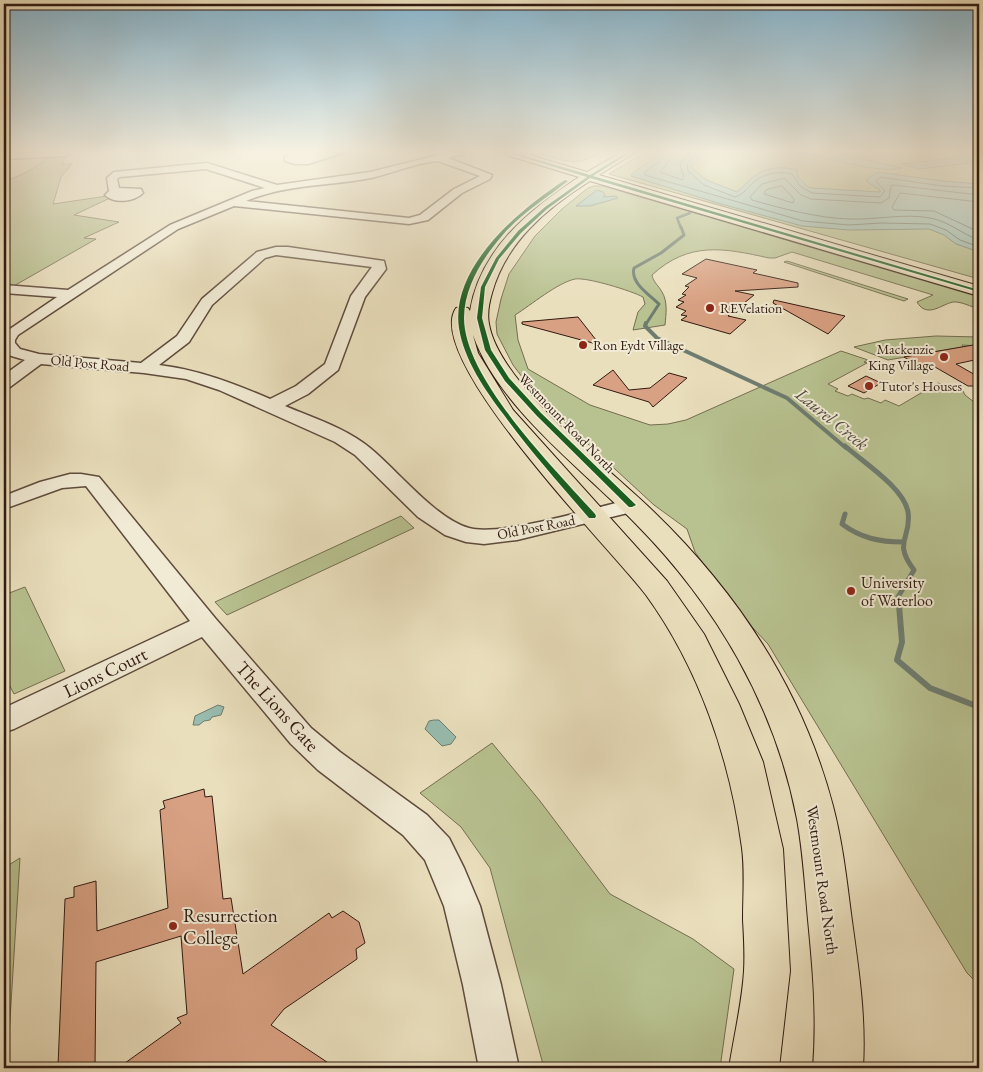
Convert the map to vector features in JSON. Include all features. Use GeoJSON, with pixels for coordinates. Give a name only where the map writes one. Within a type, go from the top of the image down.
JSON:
{"type":"FeatureCollection","features":[{"type":"Feature","properties":{"kind":"main road","name":"Westmount Road North"},"geometry":{"type":"LineString","coordinates":[[534,203],[516,217],[491,246],[469,281],[462,305],[462,328],[468,353],[481,378],[500,406],[592,516],[656,588],[693,642],[722,704],[744,762],[763,849],[767,971],[754,1068]]}},
{"type":"Feature","properties":{"kind":"main road","name":"Westmount Road North"},"geometry":{"type":"LineString","coordinates":[[551,203],[506,247],[494,263],[484,285],[479,313],[480,328],[487,349],[503,375],[527,403],[683,557],[722,606],[758,663],[789,730],[810,790],[822,850],[840,1013],[838,1068]]}},
{"type":"Feature","properties":{"kind":"main road"},"geometry":{"type":"LineString","coordinates":[[687,203],[979,291]]}},
{"type":"Feature","properties":{"kind":"main road"},"geometry":{"type":"LineString","coordinates":[[693,203],[979,284]]}},
{"type":"Feature","properties":{"kind":"street"},"geometry":{"type":"LineString","coordinates":[[232,203],[409,221],[424,218],[443,203]]}},
{"type":"Feature","properties":{"kind":"street","name":"Old Post Road"},"geometry":{"type":"LineString","coordinates":[[232,203],[174,227],[12,332],[7,339],[7,344],[14,352],[38,359],[144,368],[188,374],[225,386],[342,438],[362,451],[426,512],[453,530],[466,535],[484,537],[517,533],[632,505]]}},
{"type":"Feature","properties":{"kind":"street"},"geometry":{"type":"LineString","coordinates":[[144,368],[182,339],[207,302],[261,255],[276,251],[288,251],[379,264],[379,269],[358,296],[332,366],[302,390],[271,406]]}},
{"type":"Feature","properties":{"kind":"street"},"geometry":{"type":"LineString","coordinates":[[4,289],[69,294]]}},
{"type":"Feature","properties":{"kind":"street"},"geometry":{"type":"LineString","coordinates":[[4,382],[38,359]]}},
{"type":"Feature","properties":{"kind":"street","name":"The Lions Gate"},"geometry":{"type":"LineString","coordinates":[[4,503],[62,482],[81,479],[92,481],[206,624],[301,736],[329,761],[415,825],[437,849],[452,879],[462,906],[482,985],[499,1068]]}},
{"type":"Feature","properties":{"kind":"street","name":"Lions Court"},"geometry":{"type":"LineString","coordinates":[[4,721],[206,624]]}},
{"type":"Feature","properties":{"kind":"green space"},"geometry":{"type":"Polygon","coordinates":[[[4,203],[99,203],[74,215],[119,222],[84,238],[96,239],[12,287],[4,287],[4,203]]]}},
{"type":"Feature","properties":{"kind":"green space","name":"University of Waterloo"},"geometry":{"type":"Polygon","coordinates":[[[569,203],[661,203],[979,297],[979,309],[953,302],[930,310],[921,307],[917,302],[933,295],[792,252],[775,258],[769,258],[722,250],[708,250],[693,252],[680,257],[666,264],[652,275],[665,300],[665,325],[633,330],[638,312],[645,304],[643,297],[609,285],[581,279],[568,281],[560,285],[515,315],[518,340],[528,369],[590,405],[650,425],[686,420],[841,351],[868,360],[864,362],[867,363],[828,384],[838,389],[835,391],[848,396],[852,394],[864,399],[868,398],[881,403],[885,400],[899,406],[938,383],[963,391],[965,395],[979,406],[979,985],[967,973],[768,644],[737,611],[695,552],[687,529],[654,505],[539,399],[513,365],[497,334],[496,322],[501,299],[509,274],[535,236],[569,203]]]}},
{"type":"Feature","properties":{"kind":"green space"},"geometry":{"type":"Polygon","coordinates":[[[711,203],[979,203],[979,279],[711,203]]]}},
{"type":"Feature","properties":{"kind":"green space"},"geometry":{"type":"Polygon","coordinates":[[[787,261],[908,299],[904,301],[784,262],[787,261]]]}},
{"type":"Feature","properties":{"kind":"green space"},"geometry":{"type":"Polygon","coordinates":[[[936,336],[979,337],[979,346],[962,345],[963,347],[888,360],[854,347],[885,340],[936,336]]]}},
{"type":"Feature","properties":{"kind":"green space"},"geometry":{"type":"Polygon","coordinates":[[[401,516],[414,528],[227,615],[215,602],[401,516]]]}},
{"type":"Feature","properties":{"kind":"green space"},"geometry":{"type":"Polygon","coordinates":[[[25,587],[65,671],[14,694],[4,675],[4,595],[25,587]]]}},
{"type":"Feature","properties":{"kind":"green space"},"geometry":{"type":"Polygon","coordinates":[[[492,743],[540,801],[610,894],[693,939],[734,969],[720,1068],[544,1068],[490,868],[461,827],[420,793],[492,743]]]}},
{"type":"Feature","properties":{"kind":"green space"},"geometry":{"type":"Polygon","coordinates":[[[20,858],[7,1068],[4,1068],[4,868],[20,858]]]}},
{"type":"Feature","properties":{"kind":"water"},"geometry":{"type":"Polygon","coordinates":[[[580,203],[600,203],[590,206],[576,206],[580,203]]]}},
{"type":"Feature","properties":{"kind":"water"},"geometry":{"type":"Polygon","coordinates":[[[718,203],[979,203],[979,252],[956,244],[944,235],[929,229],[849,230],[802,226],[718,203]]]}},
{"type":"Feature","properties":{"kind":"water"},"geometry":{"type":"Polygon","coordinates":[[[218,705],[224,707],[221,715],[212,717],[210,720],[204,721],[199,725],[193,725],[195,716],[218,705]]]}},
{"type":"Feature","properties":{"kind":"water"},"geometry":{"type":"Polygon","coordinates":[[[439,720],[456,737],[451,744],[442,746],[425,729],[429,721],[439,720]]]}},
{"type":"Feature","properties":{"kind":"building"},"geometry":{"type":"Polygon","coordinates":[[[706,259],[757,270],[753,273],[798,283],[798,287],[735,291],[754,295],[728,316],[746,320],[730,334],[681,320],[687,316],[681,315],[686,311],[676,307],[684,302],[678,300],[686,295],[682,294],[689,287],[685,286],[697,278],[682,274],[706,259]]]}},
{"type":"Feature","properties":{"kind":"building"},"geometry":{"type":"Polygon","coordinates":[[[774,300],[845,316],[828,334],[773,303],[774,300]]]}},
{"type":"Feature","properties":{"kind":"building"},"geometry":{"type":"Polygon","coordinates":[[[578,317],[600,345],[522,324],[522,322],[578,317]]]}},
{"type":"Feature","properties":{"kind":"building","name":"Mackenzie King Village"},"geometry":{"type":"Polygon","coordinates":[[[979,344],[979,359],[956,364],[979,377],[979,386],[968,386],[935,367],[923,369],[904,357],[979,344]]]}},
{"type":"Feature","properties":{"kind":"building"},"geometry":{"type":"Polygon","coordinates":[[[613,370],[629,390],[650,388],[669,373],[687,378],[653,407],[649,402],[593,385],[613,370]]]}},
{"type":"Feature","properties":{"kind":"building"},"geometry":{"type":"Polygon","coordinates":[[[866,376],[881,383],[864,393],[848,386],[866,376]]]}},
{"type":"Feature","properties":{"kind":"building","name":"Resurrection College"},"geometry":{"type":"Polygon","coordinates":[[[204,789],[205,797],[212,796],[223,899],[231,898],[243,974],[329,913],[332,918],[343,911],[359,922],[365,943],[356,949],[357,959],[284,1009],[271,1025],[336,1068],[218,1068],[210,1062],[206,1068],[118,1068],[181,1023],[177,1018],[187,1014],[181,936],[96,962],[95,1068],[69,1068],[69,1062],[58,1066],[65,899],[74,897],[74,887],[96,881],[97,931],[168,908],[160,810],[165,808],[163,801],[204,789]]]}},
{"type":"Feature","properties":{"kind":"waterway","name":"Laurel Creek"},"geometry":{"type":"LineString","coordinates":[[681,228],[677,218],[690,213]]}},
{"type":"Feature","properties":{"kind":"waterway","name":"Laurel Creek"},"geometry":{"type":"LineString","coordinates":[[646,324],[659,304],[638,284],[635,279],[634,268],[661,253],[684,235],[681,227]]}},
{"type":"Feature","properties":{"kind":"waterway","name":"Laurel Creek"},"geometry":{"type":"LineString","coordinates":[[646,323],[645,326],[657,338],[787,398],[846,448]]}},
{"type":"Feature","properties":{"kind":"waterway","name":"Laurel Creek"},"geometry":{"type":"LineString","coordinates":[[845,446],[891,485],[905,503],[909,521],[903,546],[904,552],[914,570],[898,597],[899,606]]}},
{"type":"Feature","properties":{"kind":"waterway"},"geometry":{"type":"LineString","coordinates":[[845,514],[842,524],[856,533],[878,540],[903,542]]}},
{"type":"Feature","properties":{"kind":"waterway","name":"Laurel Creek"},"geometry":{"type":"LineString","coordinates":[[899,605],[902,642],[897,660],[930,688],[979,707]]}},
{"type":"Feature","properties":{"kind":"cycle path"},"geometry":{"type":"LineString","coordinates":[[534,203],[500,234],[473,274],[462,308],[462,328],[468,350],[480,375],[496,400],[515,427],[592,516]]}},
{"type":"Feature","properties":{"kind":"cycle path"},"geometry":{"type":"LineString","coordinates":[[553,203],[519,232],[497,259],[483,287],[479,318],[488,350],[507,380],[522,398],[632,505]]}},
{"type":"Feature","properties":{"kind":"cycle path"},"geometry":{"type":"LineString","coordinates":[[680,203],[979,291]]}},
{"type":"Feature","properties":{"kind":"place","name":"REVelation"},"geometry":{"type":"Point","coordinates":[710,308]}},
{"type":"Feature","properties":{"kind":"place","name":"Ron Eydt Village"},"geometry":{"type":"Point","coordinates":[583,345]}},
{"type":"Feature","properties":{"kind":"place","name":"Mackenzie King Village"},"geometry":{"type":"Point","coordinates":[944,357]}},
{"type":"Feature","properties":{"kind":"place","name":"Tutor's Houses"},"geometry":{"type":"Point","coordinates":[869,386]}},
{"type":"Feature","properties":{"kind":"place","name":"University of Waterloo"},"geometry":{"type":"Point","coordinates":[851,591]}},
{"type":"Feature","properties":{"kind":"place","name":"Resurrection College"},"geometry":{"type":"Point","coordinates":[173,926]}}]}
